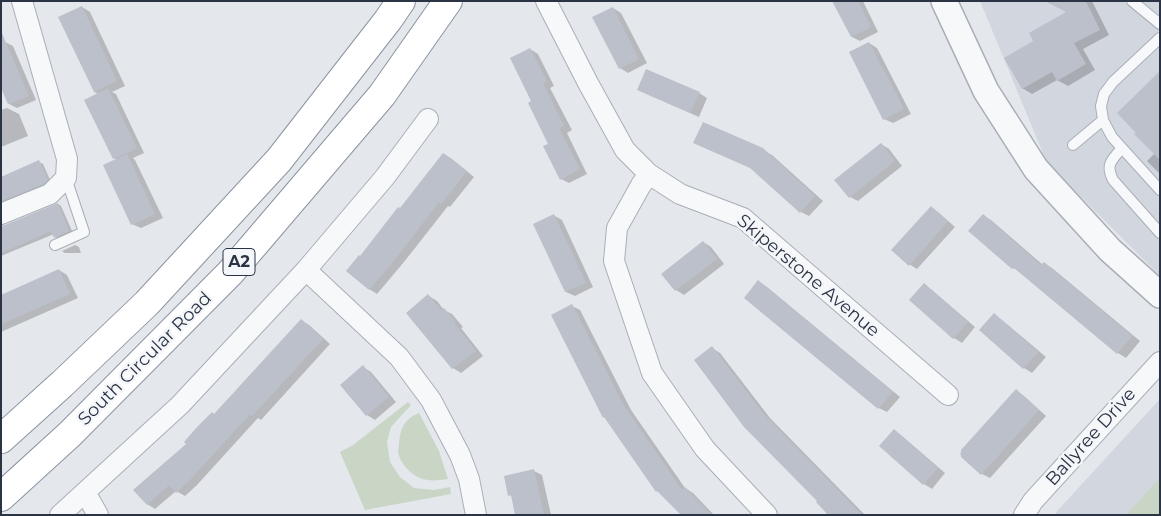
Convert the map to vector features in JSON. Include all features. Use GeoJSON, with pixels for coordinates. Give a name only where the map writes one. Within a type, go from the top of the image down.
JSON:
{"type":"FeatureCollection","features":[{"type":"Feature","properties":{"kind":"highway","name":"A2"},"geometry":{"type":"LineString","coordinates":[[1,439],[147,303],[279,160],[401,1]]}},
{"type":"Feature","properties":{"kind":"highway","name":"South Circular Road"},"geometry":{"type":"LineString","coordinates":[[1,497],[70,434],[230,273],[382,94],[448,1]]}},
{"type":"Feature","properties":{"kind":"street"},"geometry":{"type":"LineString","coordinates":[[1,214],[50,194],[66,178],[67,159],[22,1]]}},
{"type":"Feature","properties":{"kind":"street","name":"Skiperstone Avenue"},"geometry":{"type":"LineString","coordinates":[[546,1],[625,150],[649,174],[680,194],[743,218],[948,394]]}},
{"type":"Feature","properties":{"kind":"street"},"geometry":{"type":"LineString","coordinates":[[944,1],[986,91],[1036,169],[1110,250],[1160,295]]}},
{"type":"Feature","properties":{"kind":"street"},"geometry":{"type":"LineString","coordinates":[[60,515],[180,405],[306,270],[385,177],[428,119]]}},
{"type":"Feature","properties":{"kind":"street"},"geometry":{"type":"LineString","coordinates":[[649,174],[617,228],[614,261],[652,373],[705,448],[767,515]]}},
{"type":"Feature","properties":{"kind":"street"},"geometry":{"type":"LineString","coordinates":[[306,270],[399,356],[431,400],[460,455],[469,479],[476,515]]}},
{"type":"Feature","properties":{"kind":"street","name":"Ballyree Drive"},"geometry":{"type":"LineString","coordinates":[[1024,515],[1033,501],[1160,362]]}},
{"type":"Feature","properties":{"kind":"street"},"geometry":{"type":"LineString","coordinates":[[85,492],[98,515]]}},
{"type":"Feature","properties":{"kind":"lane"},"geometry":{"type":"LineString","coordinates":[[1132,1],[1160,24]]}},
{"type":"Feature","properties":{"kind":"lane"},"geometry":{"type":"LineString","coordinates":[[1160,38],[1113,82],[1104,94],[1101,106],[1103,120],[1112,137],[1160,190]]}},
{"type":"Feature","properties":{"kind":"lane"},"geometry":{"type":"LineString","coordinates":[[1073,145],[1103,120]]}},
{"type":"Feature","properties":{"kind":"lane"},"geometry":{"type":"LineString","coordinates":[[1122,148],[1110,163],[1109,172],[1113,180],[1160,233]]}},
{"type":"Feature","properties":{"kind":"lane"},"geometry":{"type":"LineString","coordinates":[[55,245],[84,232],[66,178]]}},
{"type":"Feature","properties":{"kind":"shaded area"},"geometry":{"type":"Polygon","coordinates":[[[980,1],[1160,1],[1160,276],[1047,163],[980,1]]]}},
{"type":"Feature","properties":{"kind":"shaded area"},"geometry":{"type":"Polygon","coordinates":[[[1160,399],[1160,515],[1055,515],[1058,510],[1160,399]]]}},
{"type":"Feature","properties":{"kind":"green space"},"geometry":{"type":"Polygon","coordinates":[[[408,402],[411,405],[391,427],[387,442],[390,462],[400,477],[414,488],[434,490],[450,487],[451,494],[365,510],[340,452],[353,445],[408,402]]]}},
{"type":"Feature","properties":{"kind":"green space"},"geometry":{"type":"Polygon","coordinates":[[[419,413],[439,451],[448,479],[431,480],[420,478],[409,471],[401,460],[398,452],[402,429],[406,421],[419,413]]]}},
{"type":"Feature","properties":{"kind":"green space"},"geometry":{"type":"Polygon","coordinates":[[[1160,478],[1160,515],[1126,515],[1160,478]]]}},
{"type":"Feature","properties":{"kind":"building"},"geometry":{"type":"Polygon","coordinates":[[[832,1],[858,1],[871,27],[851,37],[832,1]]]}},
{"type":"Feature","properties":{"kind":"building"},"geometry":{"type":"Polygon","coordinates":[[[1045,1],[1086,1],[1100,30],[1074,43],[1086,64],[1057,81],[1052,72],[1022,89],[1004,58],[1033,41],[1029,33],[1066,12],[1045,1]]]}},
{"type":"Feature","properties":{"kind":"building"},"geometry":{"type":"Polygon","coordinates":[[[82,6],[117,81],[94,92],[58,17],[82,6]]]}},
{"type":"Feature","properties":{"kind":"building"},"geometry":{"type":"Polygon","coordinates":[[[613,7],[639,59],[619,69],[592,17],[613,7]]]}},
{"type":"Feature","properties":{"kind":"building"},"geometry":{"type":"Polygon","coordinates":[[[1,31],[29,96],[8,104],[1,88],[1,31]]]}},
{"type":"Feature","properties":{"kind":"building"},"geometry":{"type":"Polygon","coordinates":[[[869,42],[904,109],[883,120],[849,52],[869,42]]]}},
{"type":"Feature","properties":{"kind":"building"},"geometry":{"type":"Polygon","coordinates":[[[530,48],[547,81],[543,83],[564,126],[559,128],[580,169],[560,180],[543,146],[548,144],[528,103],[531,101],[510,58],[530,48]]]}},
{"type":"Feature","properties":{"kind":"building"},"geometry":{"type":"Polygon","coordinates":[[[646,69],[700,92],[690,113],[637,90],[646,69]]]}},
{"type":"Feature","properties":{"kind":"building"},"geometry":{"type":"Polygon","coordinates":[[[1160,71],[1160,160],[1134,134],[1136,133],[1117,113],[1160,71]]]}},
{"type":"Feature","properties":{"kind":"building"},"geometry":{"type":"Polygon","coordinates":[[[108,88],[137,148],[113,159],[84,100],[108,88]]]}},
{"type":"Feature","properties":{"kind":"building"},"geometry":{"type":"Polygon","coordinates":[[[703,122],[763,148],[815,196],[800,213],[750,168],[693,143],[703,122]]]}},
{"type":"Feature","properties":{"kind":"building"},"geometry":{"type":"Polygon","coordinates":[[[881,143],[895,161],[849,198],[834,180],[881,143]]]}},
{"type":"Feature","properties":{"kind":"building"},"geometry":{"type":"Polygon","coordinates":[[[443,153],[467,171],[441,204],[439,202],[369,290],[346,271],[398,207],[400,208],[443,153]]]}},
{"type":"Feature","properties":{"kind":"building"},"geometry":{"type":"Polygon","coordinates":[[[127,154],[155,214],[131,225],[103,165],[127,154]]]}},
{"type":"Feature","properties":{"kind":"building"},"geometry":{"type":"Polygon","coordinates":[[[39,160],[48,180],[43,184],[1,201],[1,177],[39,160]]]}},
{"type":"Feature","properties":{"kind":"building"},"geometry":{"type":"Polygon","coordinates":[[[58,203],[69,231],[54,238],[51,231],[1,253],[1,226],[58,203]]]}},
{"type":"Feature","properties":{"kind":"building"},"geometry":{"type":"Polygon","coordinates":[[[931,206],[948,221],[909,266],[891,250],[931,206]]]}},
{"type":"Feature","properties":{"kind":"building"},"geometry":{"type":"Polygon","coordinates":[[[554,214],[586,283],[565,292],[533,224],[554,214]]]}},
{"type":"Feature","properties":{"kind":"building"},"geometry":{"type":"Polygon","coordinates":[[[983,214],[1041,265],[1044,262],[1132,336],[1117,354],[968,231],[983,214]]]}},
{"type":"Feature","properties":{"kind":"building"},"geometry":{"type":"Polygon","coordinates":[[[703,241],[717,259],[675,291],[661,274],[703,241]]]}},
{"type":"Feature","properties":{"kind":"building"},"geometry":{"type":"Polygon","coordinates":[[[59,269],[70,294],[1,324],[1,295],[59,269]]]}},
{"type":"Feature","properties":{"kind":"building"},"geometry":{"type":"Polygon","coordinates":[[[758,280],[893,392],[878,409],[744,298],[758,280]]]}},
{"type":"Feature","properties":{"kind":"building"},"geometry":{"type":"Polygon","coordinates":[[[924,283],[968,322],[953,339],[909,300],[924,283]]]}},
{"type":"Feature","properties":{"kind":"building"},"geometry":{"type":"Polygon","coordinates":[[[428,294],[441,310],[444,308],[456,322],[454,323],[476,351],[452,369],[406,313],[428,294]]]}},
{"type":"Feature","properties":{"kind":"building"},"geometry":{"type":"Polygon","coordinates":[[[572,304],[623,404],[682,490],[685,487],[712,515],[681,515],[656,492],[603,418],[551,315],[572,304]]]}},
{"type":"Feature","properties":{"kind":"building"},"geometry":{"type":"Polygon","coordinates":[[[994,313],[1038,352],[1023,369],[979,330],[994,313]]]}},
{"type":"Feature","properties":{"kind":"building"},"geometry":{"type":"Polygon","coordinates":[[[301,319],[323,339],[252,416],[250,414],[189,481],[176,493],[169,485],[147,505],[133,490],[186,444],[184,442],[197,427],[212,412],[214,414],[301,319]]]}},
{"type":"Feature","properties":{"kind":"building"},"geometry":{"type":"Polygon","coordinates":[[[712,346],[762,412],[862,515],[828,515],[817,501],[744,427],[694,360],[712,346]]]}},
{"type":"Feature","properties":{"kind":"building"},"geometry":{"type":"Polygon","coordinates":[[[363,365],[389,397],[366,416],[340,385],[363,365]]]}},
{"type":"Feature","properties":{"kind":"building"},"geometry":{"type":"Polygon","coordinates":[[[1016,389],[1039,410],[981,475],[961,457],[961,450],[1016,389]]]}},
{"type":"Feature","properties":{"kind":"building"},"geometry":{"type":"Polygon","coordinates":[[[894,429],[938,468],[923,485],[879,446],[894,429]]]}},
{"type":"Feature","properties":{"kind":"building"},"geometry":{"type":"Polygon","coordinates":[[[534,469],[544,515],[515,515],[511,495],[508,496],[504,476],[534,469]]]}}]}
